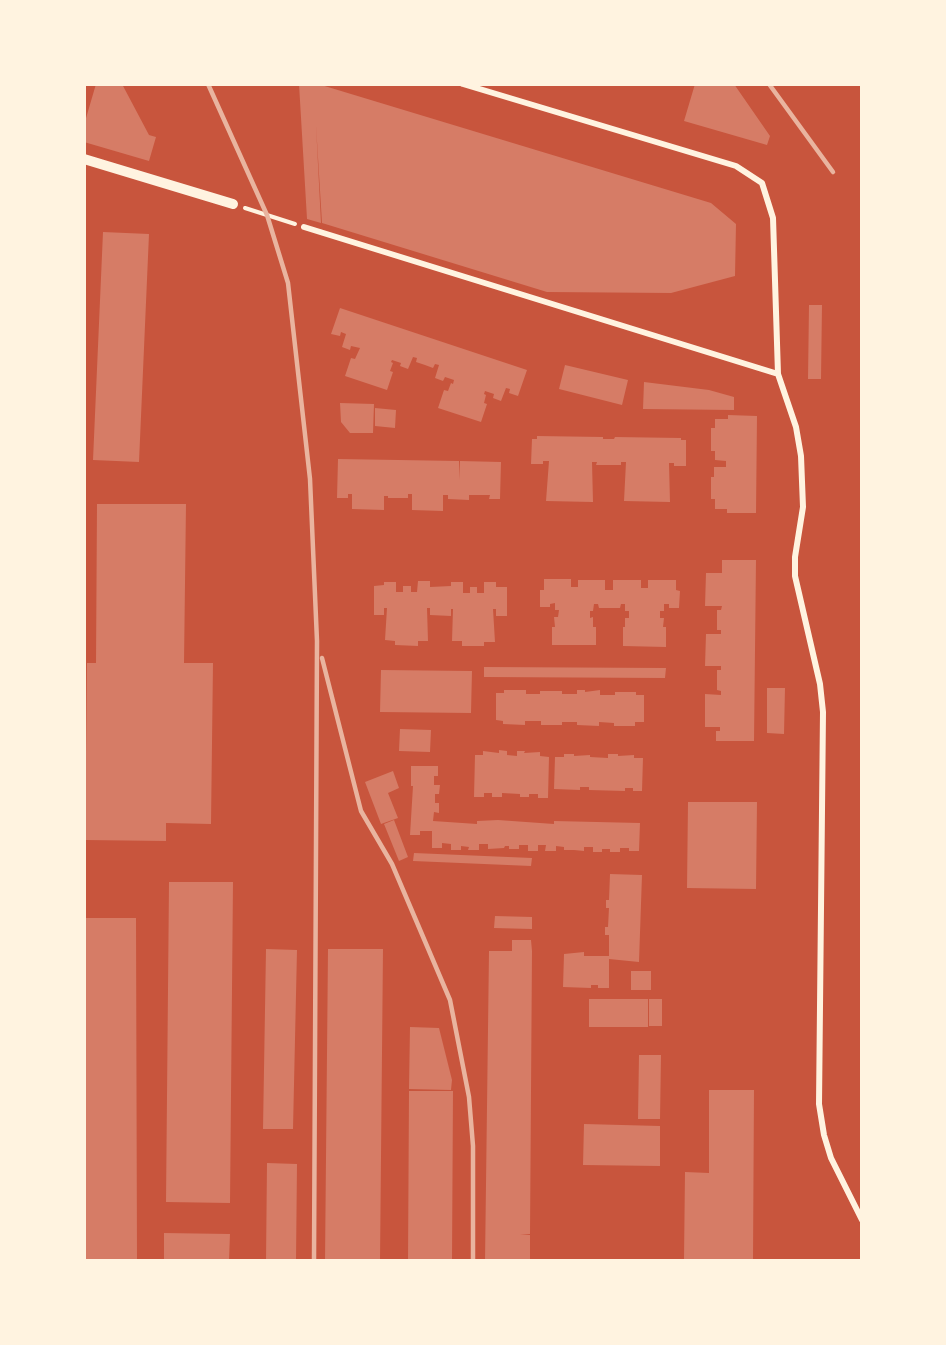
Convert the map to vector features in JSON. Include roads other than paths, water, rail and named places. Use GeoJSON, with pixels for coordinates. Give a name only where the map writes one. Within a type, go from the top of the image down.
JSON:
{"type":"FeatureCollection","features":[{"type":"Feature","properties":{"kind":"street"},"geometry":{"type":"LineString","coordinates":[[463,84],[736,166],[762,183],[773,218],[778,374],[796,427],[801,456],[803,507],[795,557],[795,576],[820,684],[823,712],[819,1104],[824,1135],[831,1158],[862,1220]]}},
{"type":"Feature","properties":{"kind":"street"},"geometry":{"type":"LineString","coordinates":[[84,159],[233,204]]}},
{"type":"Feature","properties":{"kind":"street"},"geometry":{"type":"LineString","coordinates":[[304,227],[778,374]]}},
{"type":"Feature","properties":{"kind":"railway"},"geometry":{"type":"LineString","coordinates":[[208,84],[267,215],[288,283],[310,479],[317,641],[314,1261]]}},
{"type":"Feature","properties":{"kind":"railway"},"geometry":{"type":"LineString","coordinates":[[769,84],[833,172]]}},
{"type":"Feature","properties":{"kind":"railway"},"geometry":{"type":"LineString","coordinates":[[322,658],[361,811],[392,864],[450,1000],[469,1097],[473,1146],[473,1261]]}}]}
